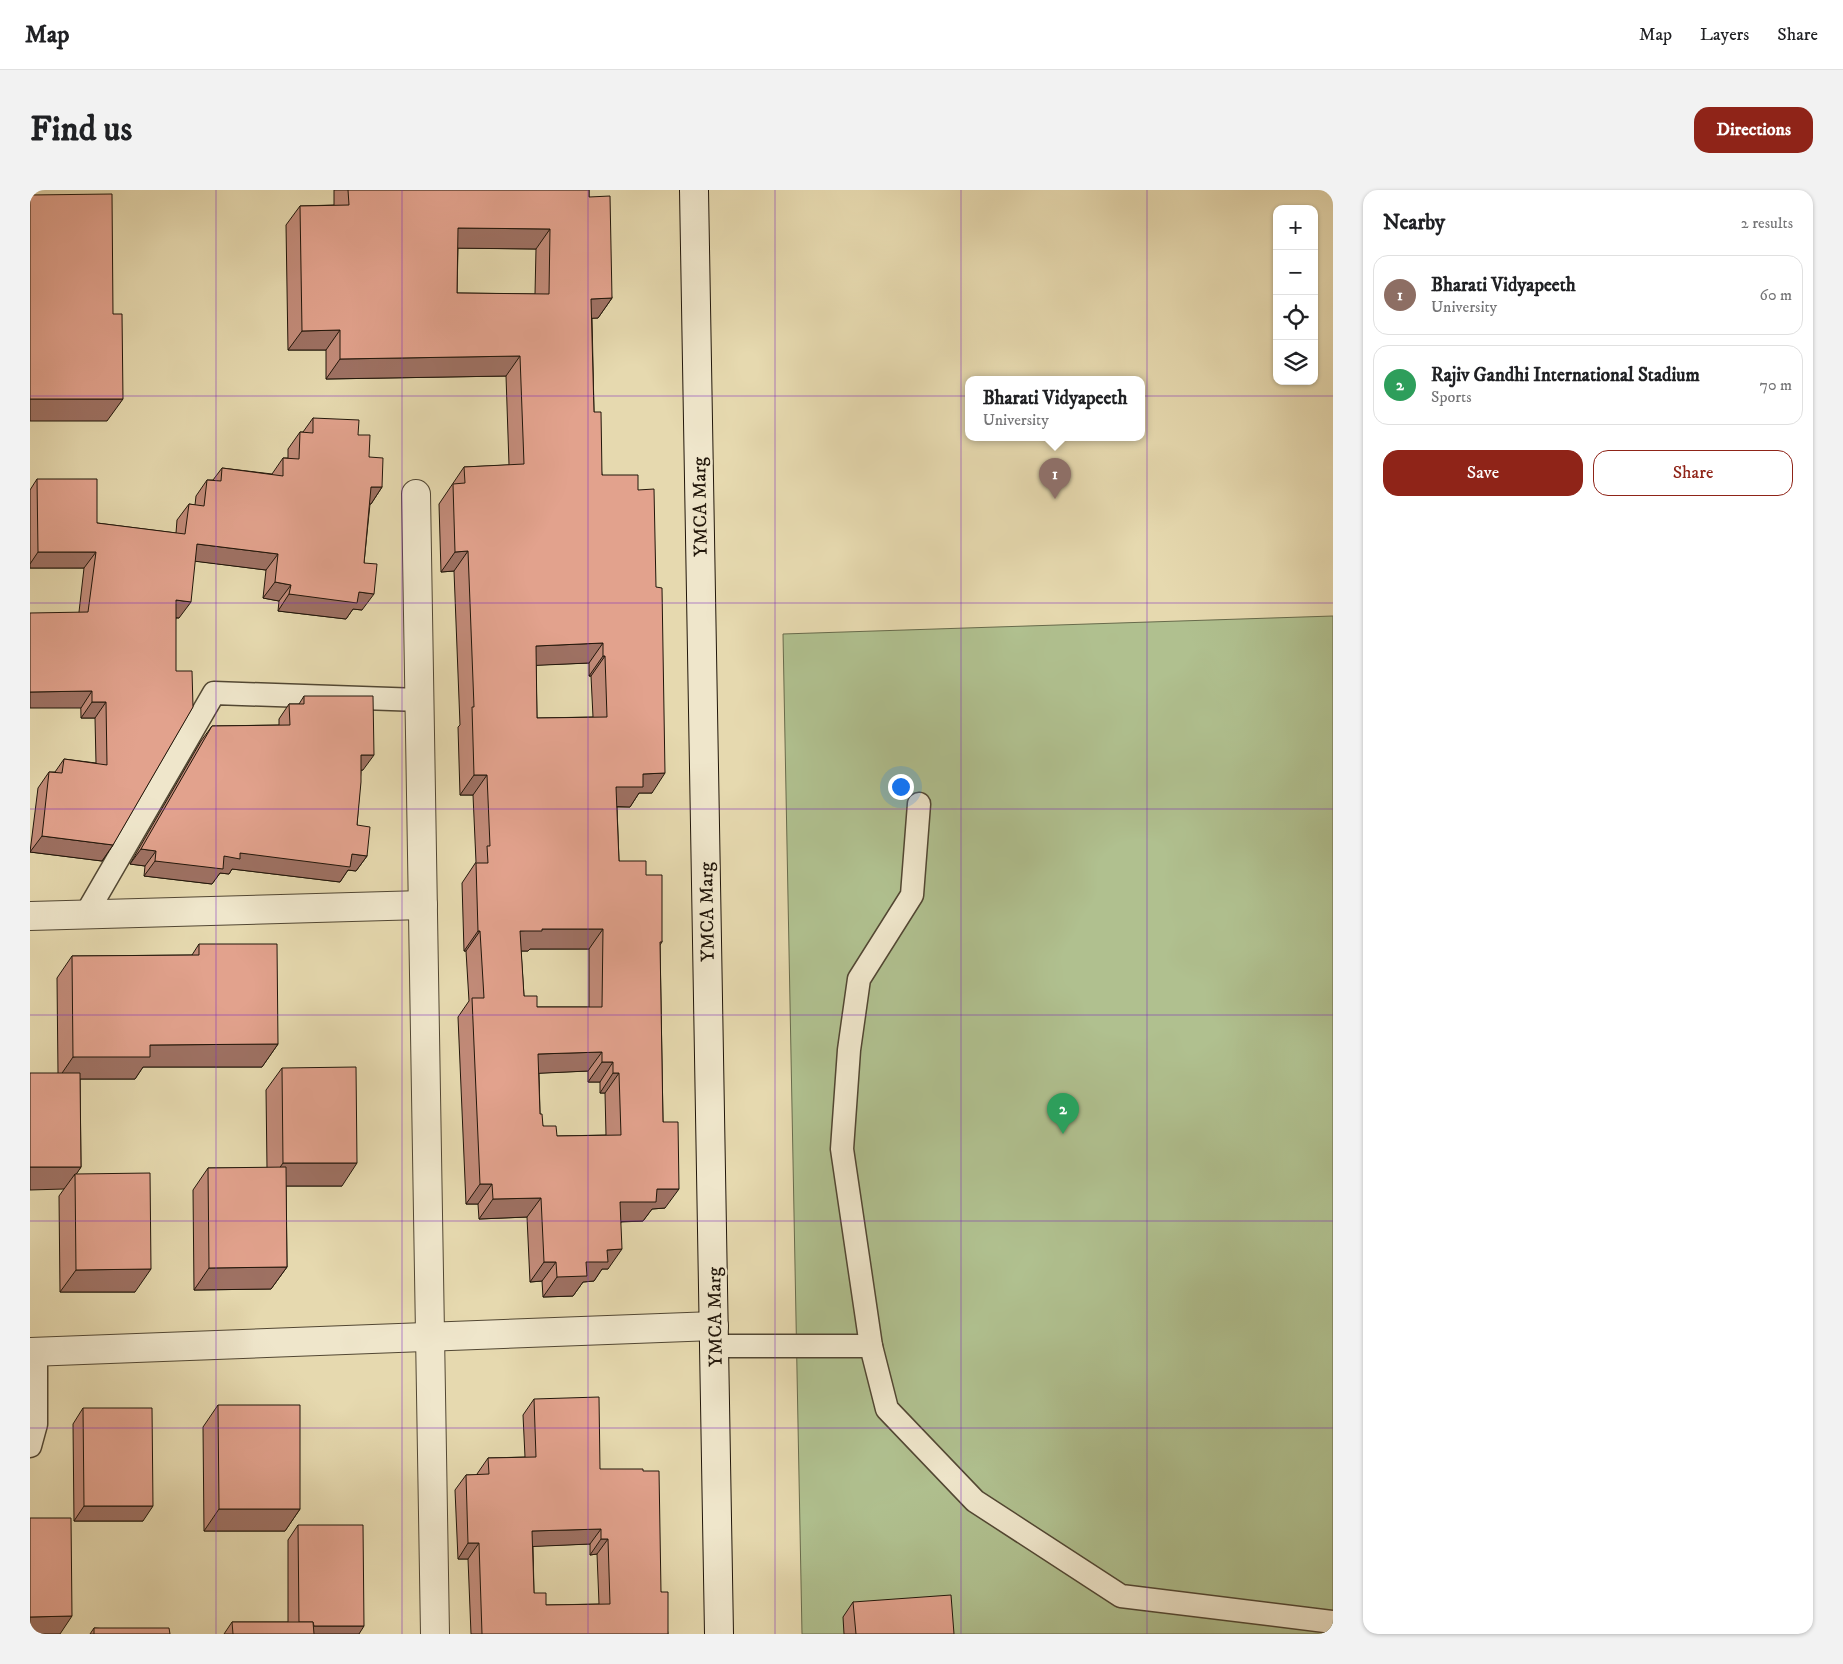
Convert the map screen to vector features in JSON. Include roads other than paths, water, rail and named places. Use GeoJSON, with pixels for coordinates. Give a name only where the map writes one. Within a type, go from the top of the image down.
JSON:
{"type":"FeatureCollection","features":[{"type":"Feature","properties":{"kind":"street","name":"YMCA Marg"},"geometry":{"type":"LineString","coordinates":[[694,190],[719,1634]]}},
{"type":"Feature","properties":{"kind":"street"},"geometry":{"type":"LineString","coordinates":[[416,494],[435,1634]]}},
{"type":"Feature","properties":{"kind":"street"},"geometry":{"type":"LineString","coordinates":[[30,916],[423,905]]}},
{"type":"Feature","properties":{"kind":"street"},"geometry":{"type":"LineString","coordinates":[[33,1352],[430,1337],[714,1336]]}},
{"type":"Feature","properties":{"kind":"lane"},"geometry":{"type":"LineString","coordinates":[[86,914],[214,693],[420,700]]}},
{"type":"Feature","properties":{"kind":"lane"},"geometry":{"type":"LineString","coordinates":[[919,804],[912,895],[859,979],[849,1050],[842,1149],[870,1346],[887,1409],[975,1501],[1121,1596],[1333,1622]]}},
{"type":"Feature","properties":{"kind":"lane"},"geometry":{"type":"LineString","coordinates":[[714,1336],[870,1346]]}},
{"type":"Feature","properties":{"kind":"lane"},"geometry":{"type":"LineString","coordinates":[[30,1446],[36,1424],[33,1352]]}},
{"type":"Feature","properties":{"kind":"place","name":"Bharati Vidyapeeth"},"geometry":{"type":"Point","coordinates":[1055,499]}},
{"type":"Feature","properties":{"kind":"place","name":"Rajiv Gandhi International Stadium"},"geometry":{"type":"Point","coordinates":[1063,1134]}}]}
